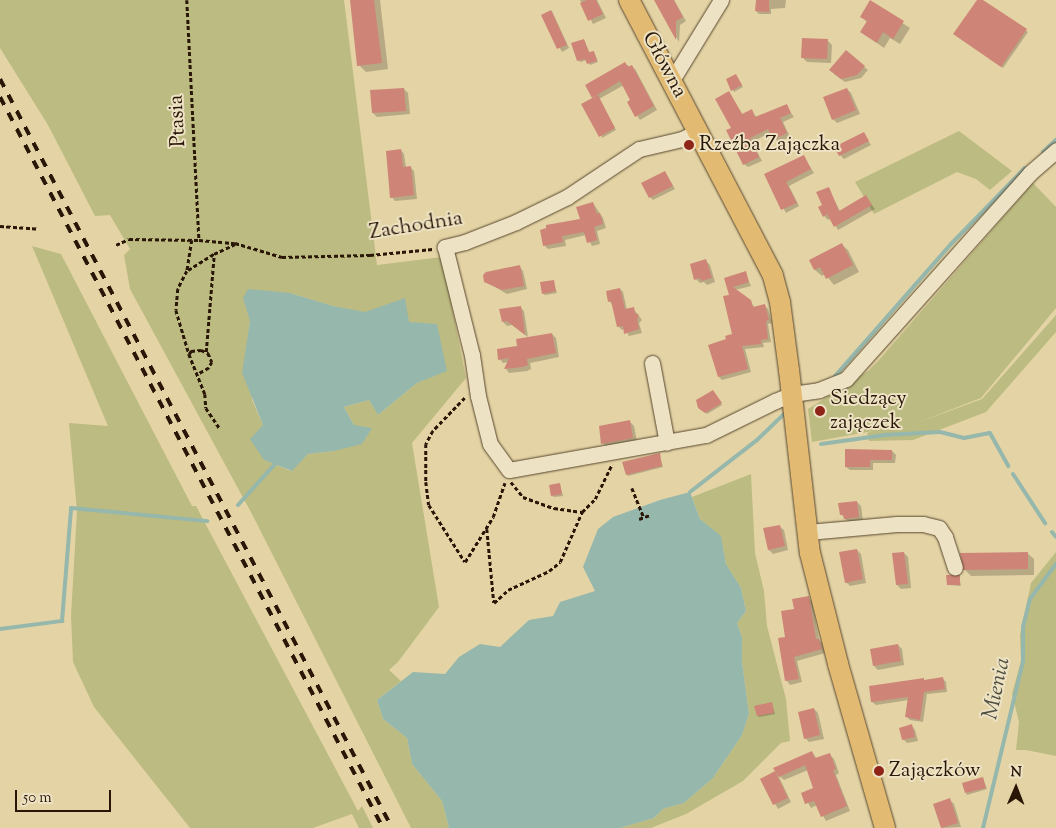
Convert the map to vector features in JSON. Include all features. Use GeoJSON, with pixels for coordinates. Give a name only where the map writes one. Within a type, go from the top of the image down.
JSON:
{"type":"FeatureCollection","features":[{"type":"Feature","properties":{"kind":"main road","name":"Główna"},"geometry":{"type":"LineString","coordinates":[[629,0],[773,276],[780,302],[810,553],[836,656],[885,828]]}},
{"type":"Feature","properties":{"kind":"street"},"geometry":{"type":"LineString","coordinates":[[672,80],[721,0]]}},
{"type":"Feature","properties":{"kind":"street","name":"Zachodnia"},"geometry":{"type":"LineString","coordinates":[[445,247],[465,242],[516,222],[567,197],[639,149],[682,139],[698,131]]}},
{"type":"Feature","properties":{"kind":"street"},"geometry":{"type":"LineString","coordinates":[[445,247],[472,355],[490,444],[509,470],[706,435],[792,394],[819,390],[846,379],[1030,173],[1056,150]]}},
{"type":"Feature","properties":{"kind":"street"},"geometry":{"type":"LineString","coordinates":[[652,363],[667,443]]}},
{"type":"Feature","properties":{"kind":"street"},"geometry":{"type":"LineString","coordinates":[[808,532],[897,524],[923,524],[939,528],[946,537],[955,567]]}},
{"type":"Feature","properties":{"kind":"path","name":"Ptasia"},"geometry":{"type":"LineString","coordinates":[[187,0],[199,240]]}},
{"type":"Feature","properties":{"kind":"path"},"geometry":{"type":"LineString","coordinates":[[0,226],[39,229]]}},
{"type":"Feature","properties":{"kind":"path","name":"Zachodnia"},"geometry":{"type":"LineString","coordinates":[[116,245],[129,239],[199,240],[235,243],[282,257],[370,255],[445,247]]}},
{"type":"Feature","properties":{"kind":"path"},"geometry":{"type":"LineString","coordinates":[[192,240],[188,271],[178,289],[176,310],[189,354],[198,374],[206,408],[220,429]]}},
{"type":"Feature","properties":{"kind":"path"},"geometry":{"type":"LineString","coordinates":[[188,271],[235,243]]}},
{"type":"Feature","properties":{"kind":"path"},"geometry":{"type":"LineString","coordinates":[[198,374],[209,368],[212,362],[206,352],[214,254]]}},
{"type":"Feature","properties":{"kind":"path"},"geometry":{"type":"LineString","coordinates":[[189,354],[191,351],[206,352]]}},
{"type":"Feature","properties":{"kind":"path"},"geometry":{"type":"LineString","coordinates":[[477,386],[433,431],[426,444],[426,482],[429,505],[465,562],[493,517],[506,478],[523,497],[554,508],[582,512]]}},
{"type":"Feature","properties":{"kind":"path"},"geometry":{"type":"LineString","coordinates":[[487,527],[494,603],[508,590],[550,571],[560,562],[582,512],[595,498],[614,460],[615,452]]}},
{"type":"Feature","properties":{"kind":"path"},"geometry":{"type":"LineString","coordinates":[[632,488],[644,517]]}},
{"type":"Feature","properties":{"kind":"path"},"geometry":{"type":"LineString","coordinates":[[639,519],[650,515]]}},
{"type":"Feature","properties":{"kind":"shaded area"},"geometry":{"type":"Polygon","coordinates":[[[0,0],[344,0],[377,265],[442,257],[466,378],[412,443],[439,607],[398,662],[389,670],[401,681],[377,700],[383,719],[407,738],[412,764],[442,801],[449,828],[411,828],[253,516],[130,289],[124,255],[130,249],[110,215],[95,216],[48,125],[0,48],[0,0]],[[290,293],[250,321],[247,344],[252,400],[263,425],[264,460],[291,471],[308,454],[334,451],[354,425],[344,407],[369,400],[378,415],[417,383],[447,370],[409,322],[333,306],[290,293]]]}},
{"type":"Feature","properties":{"kind":"shaded area"},"geometry":{"type":"Polygon","coordinates":[[[959,131],[1012,171],[990,190],[976,179],[957,172],[874,214],[855,182],[959,131]]]}},
{"type":"Feature","properties":{"kind":"shaded area"},"geometry":{"type":"Polygon","coordinates":[[[1033,183],[1056,207],[1056,308],[981,398],[914,424],[982,399],[1056,315],[1056,332],[986,412],[913,440],[869,441],[867,433],[873,431],[812,442],[808,409],[868,371],[879,360],[1033,183]]]}},
{"type":"Feature","properties":{"kind":"shaded area"},"geometry":{"type":"Polygon","coordinates":[[[32,246],[61,254],[192,506],[196,506],[358,811],[362,806],[373,828],[359,828],[352,814],[313,828],[190,828],[94,707],[73,662],[71,616],[77,511],[69,423],[108,426],[32,246]]]}},
{"type":"Feature","properties":{"kind":"shaded area"},"geometry":{"type":"Polygon","coordinates":[[[751,474],[755,553],[764,591],[767,626],[786,699],[790,741],[781,743],[743,781],[686,814],[651,828],[620,828],[654,818],[663,809],[684,803],[713,778],[742,735],[749,714],[742,661],[742,637],[737,623],[746,611],[741,588],[726,564],[721,537],[700,519],[692,497],[751,474]]]}},
{"type":"Feature","properties":{"kind":"shaded area"},"geometry":{"type":"Polygon","coordinates":[[[1056,552],[1056,756],[1016,750],[1019,722],[1012,694],[1021,661],[1020,635],[1031,583],[1056,552]]]}},
{"type":"Feature","properties":{"kind":"water"},"geometry":{"type":"Polygon","coordinates":[[[248,289],[290,293],[333,306],[365,312],[405,298],[409,322],[437,324],[447,371],[417,383],[378,415],[369,400],[344,407],[354,425],[372,428],[362,444],[334,451],[308,454],[292,471],[264,460],[250,439],[263,425],[242,373],[250,321],[243,298],[248,289]]]}},
{"type":"Feature","properties":{"kind":"water"},"geometry":{"type":"Polygon","coordinates":[[[690,492],[700,519],[721,536],[726,564],[741,588],[746,611],[737,623],[742,637],[742,661],[749,714],[742,735],[713,778],[684,803],[663,809],[654,818],[620,828],[449,828],[442,801],[412,764],[407,738],[383,719],[377,700],[413,672],[445,674],[459,657],[480,644],[500,647],[529,620],[553,616],[560,602],[595,591],[583,567],[598,529],[613,517],[660,500],[690,492]]]}},
{"type":"Feature","properties":{"kind":"building"},"geometry":{"type":"Polygon","coordinates":[[[350,0],[374,0],[382,63],[357,66],[350,0]]]}},
{"type":"Feature","properties":{"kind":"building"},"geometry":{"type":"Polygon","coordinates":[[[587,0],[596,0],[603,14],[588,21],[580,3],[587,0]]]}},
{"type":"Feature","properties":{"kind":"building"},"geometry":{"type":"Polygon","coordinates":[[[654,0],[674,0],[683,17],[676,21],[676,40],[654,0]]]}},
{"type":"Feature","properties":{"kind":"building"},"geometry":{"type":"Polygon","coordinates":[[[756,0],[769,0],[769,12],[755,11],[756,0]]]}},
{"type":"Feature","properties":{"kind":"building"},"geometry":{"type":"Polygon","coordinates":[[[870,0],[904,21],[893,39],[883,32],[877,43],[860,32],[867,21],[860,17],[870,0]]]}},
{"type":"Feature","properties":{"kind":"building"},"geometry":{"type":"Polygon","coordinates":[[[977,0],[983,0],[1027,29],[1001,67],[953,34],[977,0]]]}},
{"type":"Feature","properties":{"kind":"building"},"geometry":{"type":"Polygon","coordinates":[[[551,10],[567,45],[557,49],[541,15],[551,10]]]}},
{"type":"Feature","properties":{"kind":"building"},"geometry":{"type":"Polygon","coordinates":[[[802,38],[828,39],[827,59],[801,58],[802,38]]]}},
{"type":"Feature","properties":{"kind":"building"},"geometry":{"type":"Polygon","coordinates":[[[584,39],[589,52],[594,51],[597,61],[587,64],[585,59],[577,61],[571,43],[584,39]]]}},
{"type":"Feature","properties":{"kind":"building"},"geometry":{"type":"Polygon","coordinates":[[[846,50],[865,66],[857,75],[841,79],[829,70],[846,50]]]}},
{"type":"Feature","properties":{"kind":"building"},"geometry":{"type":"Polygon","coordinates":[[[625,62],[628,67],[632,65],[654,106],[635,117],[627,102],[630,100],[620,81],[592,98],[585,85],[625,62]]]}},
{"type":"Feature","properties":{"kind":"building"},"geometry":{"type":"Polygon","coordinates":[[[736,74],[742,85],[731,91],[726,79],[736,74]]]}},
{"type":"Feature","properties":{"kind":"building"},"geometry":{"type":"Polygon","coordinates":[[[404,88],[406,111],[372,113],[370,90],[404,88]]]}},
{"type":"Feature","properties":{"kind":"building"},"geometry":{"type":"Polygon","coordinates":[[[847,88],[856,110],[832,120],[823,97],[847,88]]]}},
{"type":"Feature","properties":{"kind":"building"},"geometry":{"type":"Polygon","coordinates":[[[729,91],[742,114],[752,109],[755,117],[787,104],[791,113],[780,118],[787,133],[773,140],[768,129],[750,138],[759,157],[743,165],[726,130],[731,128],[715,99],[729,91]]]}},
{"type":"Feature","properties":{"kind":"building"},"geometry":{"type":"Polygon","coordinates":[[[598,95],[615,128],[599,137],[581,104],[598,95]]]}},
{"type":"Feature","properties":{"kind":"building"},"geometry":{"type":"Polygon","coordinates":[[[864,132],[869,141],[839,156],[834,147],[864,132]]]}},
{"type":"Feature","properties":{"kind":"building"},"geometry":{"type":"Polygon","coordinates":[[[401,149],[403,167],[411,166],[414,195],[390,198],[386,151],[401,149]]]}},
{"type":"Feature","properties":{"kind":"building"},"geometry":{"type":"Polygon","coordinates":[[[804,155],[811,169],[786,182],[797,203],[781,210],[764,174],[804,155]]]}},
{"type":"Feature","properties":{"kind":"building"},"geometry":{"type":"Polygon","coordinates":[[[665,171],[673,186],[649,198],[641,183],[665,171]]]}},
{"type":"Feature","properties":{"kind":"building"},"geometry":{"type":"Polygon","coordinates":[[[829,187],[839,211],[866,195],[872,205],[834,227],[827,214],[823,217],[818,207],[822,205],[816,192],[829,187]]]}},
{"type":"Feature","properties":{"kind":"building"},"geometry":{"type":"Polygon","coordinates":[[[593,202],[597,214],[600,213],[603,224],[594,227],[597,240],[587,243],[584,232],[562,236],[563,242],[543,246],[540,230],[546,228],[546,225],[580,219],[576,207],[593,202]]]}},
{"type":"Feature","properties":{"kind":"building"},"geometry":{"type":"Polygon","coordinates":[[[842,243],[853,265],[826,279],[820,267],[814,270],[809,260],[842,243]]]}},
{"type":"Feature","properties":{"kind":"building"},"geometry":{"type":"Polygon","coordinates":[[[706,259],[712,278],[701,281],[700,278],[694,280],[690,264],[706,259]]]}},
{"type":"Feature","properties":{"kind":"building"},"geometry":{"type":"Polygon","coordinates":[[[520,265],[524,286],[502,290],[484,282],[483,275],[486,272],[520,265]]]}},
{"type":"Feature","properties":{"kind":"building"},"geometry":{"type":"Polygon","coordinates":[[[746,271],[749,282],[733,287],[751,300],[753,307],[765,304],[769,320],[766,321],[768,339],[761,340],[761,344],[742,346],[748,369],[718,377],[708,345],[726,339],[725,336],[732,334],[723,296],[729,295],[724,278],[746,271]]]}},
{"type":"Feature","properties":{"kind":"building"},"geometry":{"type":"Polygon","coordinates":[[[554,280],[556,291],[542,294],[540,282],[554,280]]]}},
{"type":"Feature","properties":{"kind":"building"},"geometry":{"type":"Polygon","coordinates":[[[620,288],[625,309],[634,307],[635,313],[639,315],[637,319],[639,329],[624,334],[623,326],[617,327],[611,301],[608,302],[606,291],[620,288]]]}},
{"type":"Feature","properties":{"kind":"building"},"geometry":{"type":"Polygon","coordinates":[[[521,306],[525,335],[507,321],[502,322],[499,309],[521,306]]]}},
{"type":"Feature","properties":{"kind":"building"},"geometry":{"type":"Polygon","coordinates":[[[552,333],[556,353],[527,359],[528,365],[523,367],[504,369],[509,358],[498,360],[497,349],[517,346],[516,339],[552,333]]]}},
{"type":"Feature","properties":{"kind":"building"},"geometry":{"type":"Polygon","coordinates":[[[713,390],[722,403],[705,413],[698,408],[696,400],[713,390]]]}},
{"type":"Feature","properties":{"kind":"building"},"geometry":{"type":"Polygon","coordinates":[[[630,420],[633,438],[601,444],[599,426],[630,420]]]}},
{"type":"Feature","properties":{"kind":"building"},"geometry":{"type":"Polygon","coordinates":[[[845,449],[892,450],[892,460],[870,460],[870,467],[845,467],[845,449]]]}},
{"type":"Feature","properties":{"kind":"building"},"geometry":{"type":"Polygon","coordinates":[[[660,453],[662,466],[626,475],[622,462],[660,453]]]}},
{"type":"Feature","properties":{"kind":"building"},"geometry":{"type":"Polygon","coordinates":[[[560,483],[562,494],[551,496],[549,485],[560,483]]]}},
{"type":"Feature","properties":{"kind":"building"},"geometry":{"type":"Polygon","coordinates":[[[857,501],[859,517],[844,519],[843,515],[840,515],[838,503],[857,501]]]}},
{"type":"Feature","properties":{"kind":"building"},"geometry":{"type":"Polygon","coordinates":[[[780,525],[785,546],[768,550],[763,528],[780,525]]]}},
{"type":"Feature","properties":{"kind":"building"},"geometry":{"type":"Polygon","coordinates":[[[857,549],[863,579],[845,583],[839,552],[857,549]]]}},
{"type":"Feature","properties":{"kind":"building"},"geometry":{"type":"Polygon","coordinates":[[[904,552],[908,584],[896,585],[892,553],[904,552]]]}},
{"type":"Feature","properties":{"kind":"building"},"geometry":{"type":"Polygon","coordinates":[[[1028,552],[1028,569],[963,570],[960,553],[1028,552]]]}},
{"type":"Feature","properties":{"kind":"building"},"geometry":{"type":"Polygon","coordinates":[[[946,575],[960,575],[960,585],[947,585],[946,575]]]}},
{"type":"Feature","properties":{"kind":"building"},"geometry":{"type":"Polygon","coordinates":[[[809,596],[816,639],[819,639],[822,649],[794,657],[799,679],[785,681],[778,638],[785,637],[781,611],[794,609],[792,599],[809,596]]]}},
{"type":"Feature","properties":{"kind":"building"},"geometry":{"type":"Polygon","coordinates":[[[898,644],[901,661],[873,666],[870,649],[898,644]]]}},
{"type":"Feature","properties":{"kind":"building"},"geometry":{"type":"Polygon","coordinates":[[[943,677],[945,689],[924,692],[920,720],[905,717],[908,697],[871,702],[869,686],[943,677]]]}},
{"type":"Feature","properties":{"kind":"building"},"geometry":{"type":"Polygon","coordinates":[[[772,702],[774,713],[757,716],[754,706],[772,702]]]}},
{"type":"Feature","properties":{"kind":"building"},"geometry":{"type":"Polygon","coordinates":[[[814,708],[820,735],[804,739],[798,712],[814,708]]]}},
{"type":"Feature","properties":{"kind":"building"},"geometry":{"type":"Polygon","coordinates":[[[912,724],[915,737],[902,740],[899,728],[912,724]]]}},
{"type":"Feature","properties":{"kind":"building"},"geometry":{"type":"Polygon","coordinates":[[[812,751],[815,758],[830,753],[836,769],[833,770],[847,806],[821,817],[814,801],[805,804],[801,793],[813,788],[805,765],[779,777],[773,768],[812,751]]]}},
{"type":"Feature","properties":{"kind":"building"},"geometry":{"type":"Polygon","coordinates":[[[775,771],[788,798],[773,805],[760,779],[775,771]]]}},
{"type":"Feature","properties":{"kind":"building"},"geometry":{"type":"Polygon","coordinates":[[[983,777],[986,788],[965,793],[962,783],[983,777]]]}},
{"type":"Feature","properties":{"kind":"building"},"geometry":{"type":"Polygon","coordinates":[[[950,798],[958,823],[941,828],[933,804],[950,798]]]}},
{"type":"Feature","properties":{"kind":"waterway"},"geometry":{"type":"LineString","coordinates":[[1043,152],[1056,140]]}},
{"type":"Feature","properties":{"kind":"waterway"},"geometry":{"type":"LineString","coordinates":[[835,376],[951,244],[1025,168]]}},
{"type":"Feature","properties":{"kind":"waterway"},"geometry":{"type":"LineString","coordinates":[[690,492],[757,440],[787,411]]}},
{"type":"Feature","properties":{"kind":"waterway"},"geometry":{"type":"LineString","coordinates":[[821,444],[885,435],[940,432],[964,438],[990,433],[1008,466]]}},
{"type":"Feature","properties":{"kind":"waterway"},"geometry":{"type":"LineString","coordinates":[[238,505],[275,464]]}},
{"type":"Feature","properties":{"kind":"waterway"},"geometry":{"type":"LineString","coordinates":[[1013,474],[1045,523]]}},
{"type":"Feature","properties":{"kind":"waterway"},"geometry":{"type":"LineString","coordinates":[[0,629],[62,621],[71,508],[207,521]]}},
{"type":"Feature","properties":{"kind":"waterway"},"geometry":{"type":"LineString","coordinates":[[1052,532],[1056,537]]}},
{"type":"Feature","properties":{"kind":"waterway","name":"Mienia"},"geometry":{"type":"LineString","coordinates":[[983,828],[1023,662],[1023,627],[1030,599],[1056,564]]}},
{"type":"Feature","properties":{"kind":"railway"},"geometry":{"type":"LineString","coordinates":[[0,79],[392,828]]}},
{"type":"Feature","properties":{"kind":"railway"},"geometry":{"type":"LineString","coordinates":[[0,97],[383,828]]}},
{"type":"Feature","properties":{"kind":"place","name":"Rzeźba Zajączka"},"geometry":{"type":"Point","coordinates":[689,145]}},
{"type":"Feature","properties":{"kind":"place","name":"Siedzący zajączek"},"geometry":{"type":"Point","coordinates":[820,411]}},
{"type":"Feature","properties":{"kind":"place","name":"Zajączków"},"geometry":{"type":"Point","coordinates":[879,771]}}]}
